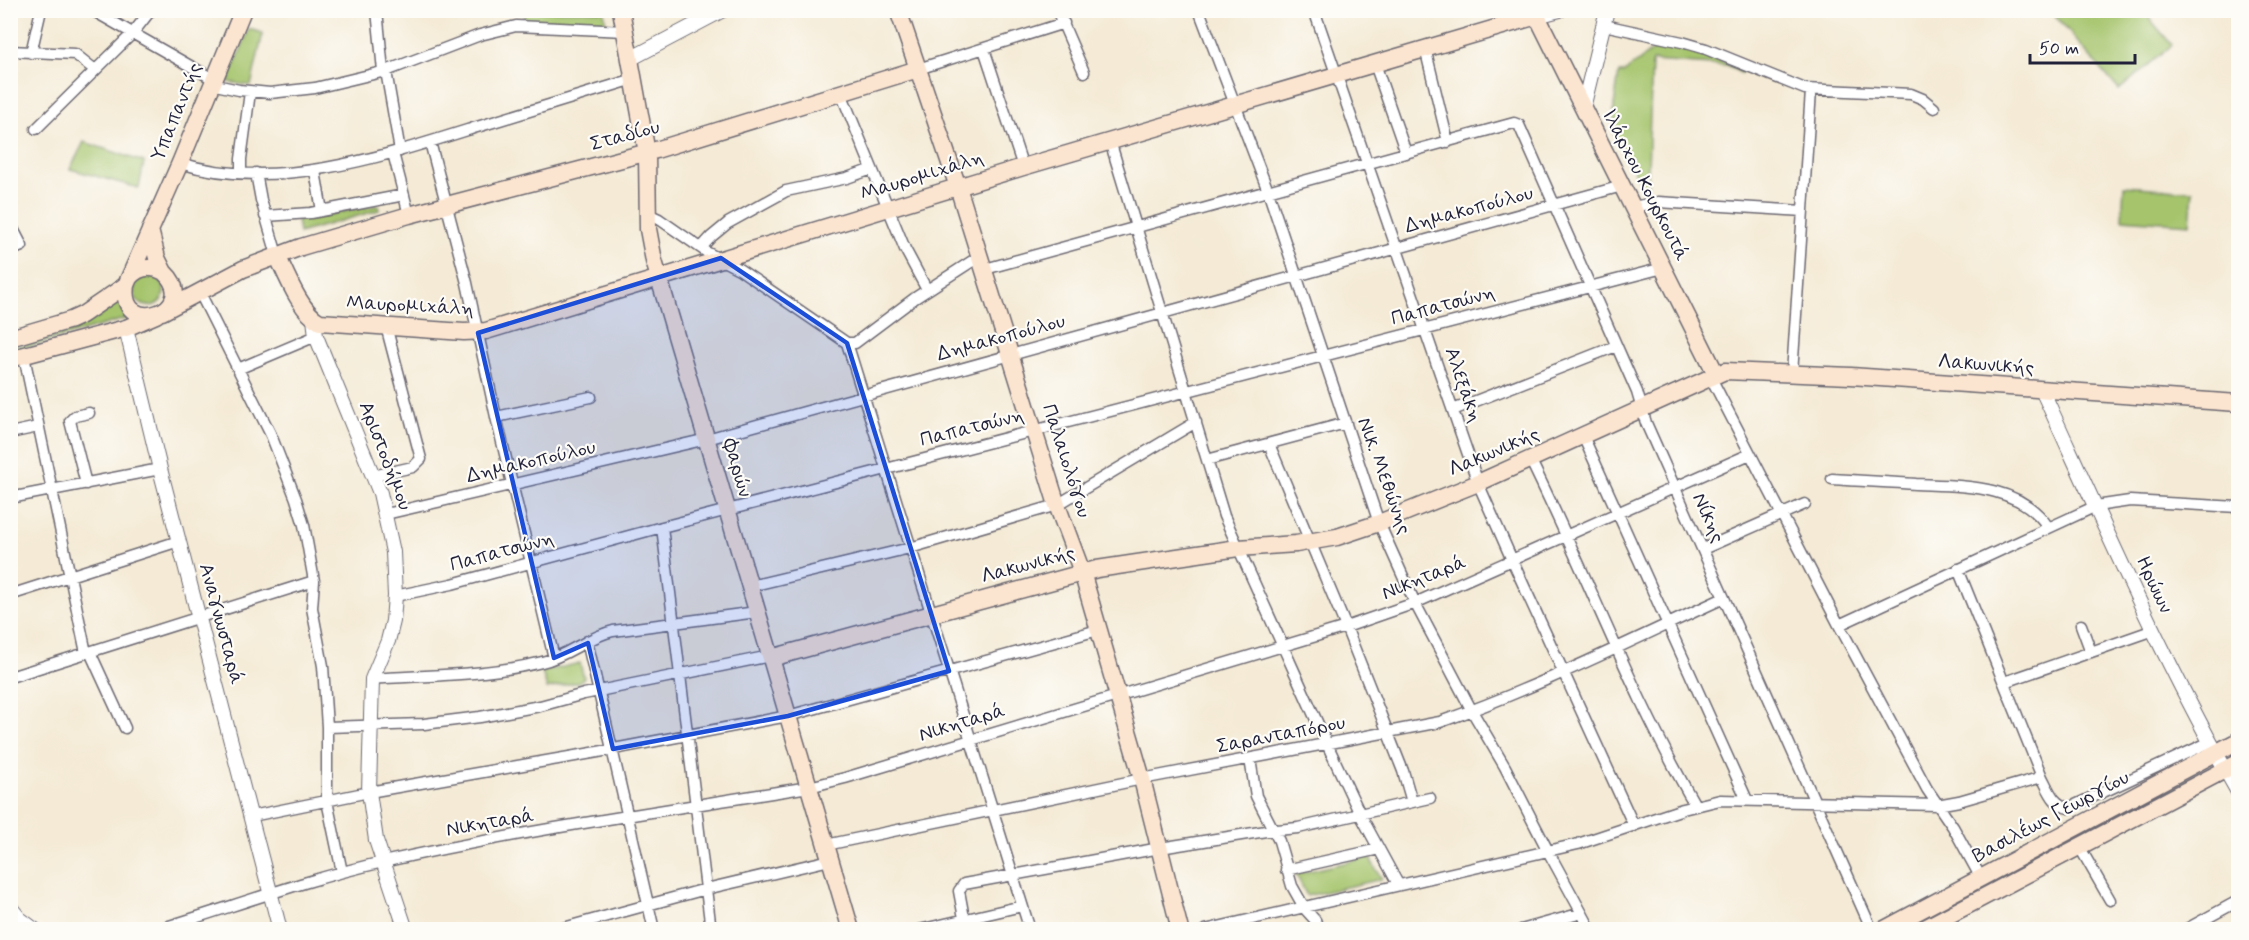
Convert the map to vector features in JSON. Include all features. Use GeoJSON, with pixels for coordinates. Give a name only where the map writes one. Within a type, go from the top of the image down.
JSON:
{"type":"FeatureCollection","features":[{"type":"Feature","properties":{"kind":"main road","name":"Υπαπαντής"},"geometry":{"type":"LineString","coordinates":[[127,282],[180,163],[243,10]]}},
{"type":"Feature","properties":{"kind":"main road","name":"Φαρών"},"geometry":{"type":"LineString","coordinates":[[621,10],[647,153],[649,237],[659,278],[850,930]]}},
{"type":"Feature","properties":{"kind":"main road","name":"Παλαιολόγου"},"geometry":{"type":"LineString","coordinates":[[898,10],[958,187],[1057,506],[1082,572],[1142,779],[1180,930]]}},
{"type":"Feature","properties":{"kind":"main road","name":"Μαυρομιχάλη"},"geometry":{"type":"LineString","coordinates":[[314,319],[328,323],[478,333],[1236,103],[1537,16]]}},
{"type":"Feature","properties":{"kind":"main road","name":"Ιλάρχου Κουρκουτά"},"geometry":{"type":"LineString","coordinates":[[1537,16],[1663,268],[1713,375]]}},
{"type":"Feature","properties":{"kind":"main road","name":"Σταδίου"},"geometry":{"type":"LineString","coordinates":[[17,358],[126,328],[200,293],[243,269],[277,255],[409,215],[647,153],[918,69]]}},
{"type":"Feature","properties":{"kind":"main road"},"geometry":{"type":"LineString","coordinates":[[127,282],[126,301],[133,310],[148,316],[160,313],[170,304],[174,294],[173,286],[157,258],[150,230]]}},
{"type":"Feature","properties":{"kind":"main road","name":"Αριστοδήμου"},"geometry":{"type":"LineString","coordinates":[[277,255],[301,301],[314,319]]}},
{"type":"Feature","properties":{"kind":"main road"},"geometry":{"type":"LineString","coordinates":[[10,338],[76,318],[127,282],[136,271],[147,267],[166,274],[186,290],[200,293]]}},
{"type":"Feature","properties":{"kind":"main road","name":"Λακωνικής"},"geometry":{"type":"LineString","coordinates":[[771,657],[1082,572],[1238,548],[1311,542],[1337,537],[1379,523],[1478,483],[1713,375],[1729,370],[2238,403]]}},
{"type":"Feature","properties":{"kind":"main road","name":"Βασιλέως Γεωργίου"},"geometry":{"type":"LineString","coordinates":[[1883,930],[2213,748],[2238,741]]}},
{"type":"Feature","properties":{"kind":"main road","name":"Βασιλέως Γεωργίου"},"geometry":{"type":"LineString","coordinates":[[1921,930],[2232,766]]}},
{"type":"Feature","properties":{"kind":"street"},"geometry":{"type":"LineString","coordinates":[[31,53],[41,10]]}},
{"type":"Feature","properties":{"kind":"street"},"geometry":{"type":"LineString","coordinates":[[92,10],[212,82],[250,92],[270,93],[315,88],[385,71],[480,35],[508,27],[625,31]]}},
{"type":"Feature","properties":{"kind":"street"},"geometry":{"type":"LineString","coordinates":[[36,129],[132,33],[151,10]]}},
{"type":"Feature","properties":{"kind":"street"},"geometry":{"type":"LineString","coordinates":[[377,10],[397,152],[409,215]]}},
{"type":"Feature","properties":{"kind":"street"},"geometry":{"type":"LineString","coordinates":[[630,59],[723,10]]}},
{"type":"Feature","properties":{"kind":"street"},"geometry":{"type":"LineString","coordinates":[[1057,10],[1084,72]]}},
{"type":"Feature","properties":{"kind":"street","name":"Νικ. Μεθώνης"},"geometry":{"type":"LineString","coordinates":[[1199,10],[1269,191],[1379,523],[1415,603],[1472,711],[1502,760],[1591,930]]}},
{"type":"Feature","properties":{"kind":"street","name":"Αλεξάκη"},"geometry":{"type":"LineString","coordinates":[[1314,10],[1478,483],[1634,826]]}},
{"type":"Feature","properties":{"kind":"street"},"geometry":{"type":"LineString","coordinates":[[1537,16],[1560,10]]}},
{"type":"Feature","properties":{"kind":"street"},"geometry":{"type":"LineString","coordinates":[[1584,108],[1607,10]]}},
{"type":"Feature","properties":{"kind":"street","name":"Σταδίου"},"geometry":{"type":"LineString","coordinates":[[918,69],[1064,23]]}},
{"type":"Feature","properties":{"kind":"street"},"geometry":{"type":"LineString","coordinates":[[1604,25],[1706,49],[1812,91],[1911,94],[1923,99],[1934,108]]}},
{"type":"Feature","properties":{"kind":"street"},"geometry":{"type":"LineString","coordinates":[[648,214],[756,280],[847,343],[855,343],[927,290],[982,262],[1137,227],[1448,142],[1425,48]]}},
{"type":"Feature","properties":{"kind":"street"},"geometry":{"type":"LineString","coordinates":[[984,49],[1023,167]]}},
{"type":"Feature","properties":{"kind":"street"},"geometry":{"type":"LineString","coordinates":[[10,51],[75,54],[95,70]]}},
{"type":"Feature","properties":{"kind":"street"},"geometry":{"type":"LineString","coordinates":[[1375,64],[1406,153]]}},
{"type":"Feature","properties":{"kind":"street"},"geometry":{"type":"LineString","coordinates":[[180,163],[217,173],[315,171],[397,152],[634,79]]}},
{"type":"Feature","properties":{"kind":"street"},"geometry":{"type":"LineString","coordinates":[[1792,374],[1812,91]]}},
{"type":"Feature","properties":{"kind":"street"},"geometry":{"type":"LineString","coordinates":[[241,173],[250,92]]}},
{"type":"Feature","properties":{"kind":"street"},"geometry":{"type":"LineString","coordinates":[[841,93],[908,255],[927,290]]}},
{"type":"Feature","properties":{"kind":"street","name":"Νίκης"},"geometry":{"type":"LineString","coordinates":[[1448,142],[1514,123],[1522,127],[1637,392],[1646,423],[1872,930]]}},
{"type":"Feature","properties":{"kind":"street"},"geometry":{"type":"LineString","coordinates":[[1110,141],[1224,516],[1360,814],[1398,884]]}},
{"type":"Feature","properties":{"kind":"street"},"geometry":{"type":"LineString","coordinates":[[430,142],[448,206],[554,658]]}},
{"type":"Feature","properties":{"kind":"street"},"geometry":{"type":"LineString","coordinates":[[701,248],[728,223],[786,191],[872,170]]}},
{"type":"Feature","properties":{"kind":"street"},"geometry":{"type":"LineString","coordinates":[[315,171],[322,211]]}},
{"type":"Feature","properties":{"kind":"street"},"geometry":{"type":"LineString","coordinates":[[256,173],[265,216],[277,255]]}},
{"type":"Feature","properties":{"kind":"street","name":"Δημακοπούλου"},"geometry":{"type":"LineString","coordinates":[[386,514],[706,439],[862,394],[1622,186]]}},
{"type":"Feature","properties":{"kind":"street"},"geometry":{"type":"LineString","coordinates":[[265,216],[322,211],[404,195]]}},
{"type":"Feature","properties":{"kind":"street"},"geometry":{"type":"LineString","coordinates":[[1633,207],[1658,202],[1803,211]]}},
{"type":"Feature","properties":{"kind":"street"},"geometry":{"type":"LineString","coordinates":[[10,224],[22,246],[10,251]]}},
{"type":"Feature","properties":{"kind":"street","name":"Παπατσώνη"},"geometry":{"type":"LineString","coordinates":[[395,596],[452,584],[662,527],[1663,268]]}},
{"type":"Feature","properties":{"kind":"street"},"geometry":{"type":"LineString","coordinates":[[200,293],[271,435],[304,525],[314,581],[312,608],[322,654],[327,727],[327,801],[342,872]]}},
{"type":"Feature","properties":{"kind":"street","name":"Αριστοδήμου"},"geometry":{"type":"LineString","coordinates":[[314,319],[316,336],[373,476],[386,514],[393,552],[395,596],[388,641],[372,679],[369,792],[374,829],[382,862],[406,930]]}},
{"type":"Feature","properties":{"kind":"street"},"geometry":{"type":"LineString","coordinates":[[373,476],[413,466],[421,459],[386,326]]}},
{"type":"Feature","properties":{"kind":"street","name":"Αναγνωσταρά"},"geometry":{"type":"LineString","coordinates":[[126,328],[160,469],[280,930]]}},
{"type":"Feature","properties":{"kind":"street"},"geometry":{"type":"LineString","coordinates":[[238,369],[316,336]]}},
{"type":"Feature","properties":{"kind":"street"},"geometry":{"type":"LineString","coordinates":[[847,343],[1030,930]]}},
{"type":"Feature","properties":{"kind":"street"},"geometry":{"type":"LineString","coordinates":[[1453,410],[1616,346]]}},
{"type":"Feature","properties":{"kind":"street"},"geometry":{"type":"LineString","coordinates":[[17,358],[38,427],[88,652],[125,728]]}},
{"type":"Feature","properties":{"kind":"street"},"geometry":{"type":"LineString","coordinates":[[1713,375],[1749,454],[1839,625],[1937,805],[1953,827],[1981,878]]}},
{"type":"Feature","properties":{"kind":"street","name":"Ηρώων"},"geometry":{"type":"LineString","coordinates":[[2042,390],[2154,630],[2213,748],[2232,766],[2238,792]]}},
{"type":"Feature","properties":{"kind":"street"},"geometry":{"type":"LineString","coordinates":[[496,417],[591,397]]}},
{"type":"Feature","properties":{"kind":"street"},"geometry":{"type":"LineString","coordinates":[[86,484],[70,421],[75,416],[90,413]]}},
{"type":"Feature","properties":{"kind":"street"},"geometry":{"type":"LineString","coordinates":[[750,586],[910,548],[1057,506],[1196,422]]}},
{"type":"Feature","properties":{"kind":"street"},"geometry":{"type":"LineString","coordinates":[[1207,460],[1346,423]]}},
{"type":"Feature","properties":{"kind":"street"},"geometry":{"type":"LineString","coordinates":[[10,433],[38,427]]}},
{"type":"Feature","properties":{"kind":"street"},"geometry":{"type":"LineString","coordinates":[[1583,436],[1747,800]]}},
{"type":"Feature","properties":{"kind":"street"},"geometry":{"type":"LineString","coordinates":[[1269,444],[1346,627],[1403,771],[1412,802]]}},
{"type":"Feature","properties":{"kind":"street","name":"Νικηταρά"},"geometry":{"type":"LineString","coordinates":[[156,930],[342,872],[382,862],[512,837],[809,787],[970,740],[1346,627],[1415,603],[1749,454]]}},
{"type":"Feature","properties":{"kind":"street"},"geometry":{"type":"LineString","coordinates":[[1530,459],[1662,744],[1695,805]]}},
{"type":"Feature","properties":{"kind":"street"},"geometry":{"type":"LineString","coordinates":[[10,498],[160,469]]}},
{"type":"Feature","properties":{"kind":"street"},"geometry":{"type":"LineString","coordinates":[[1833,479],[1964,486],[1989,490],[2025,504],[2036,511],[2048,527]]}},
{"type":"Feature","properties":{"kind":"street"},"geometry":{"type":"LineString","coordinates":[[1839,625],[2096,506],[2130,501],[2238,507]]}},
{"type":"Feature","properties":{"kind":"street"},"geometry":{"type":"LineString","coordinates":[[1702,549],[1805,504]]}},
{"type":"Feature","properties":{"kind":"street"},"geometry":{"type":"LineString","coordinates":[[662,527],[711,930]]}},
{"type":"Feature","properties":{"kind":"street"},"geometry":{"type":"LineString","coordinates":[[10,595],[179,541]]}},
{"type":"Feature","properties":{"kind":"street"},"geometry":{"type":"LineString","coordinates":[[1958,569],[2042,777],[2054,801],[2061,807],[2069,808],[2213,748]]}},
{"type":"Feature","properties":{"kind":"street"},"geometry":{"type":"LineString","coordinates":[[10,677],[314,581]]}},
{"type":"Feature","properties":{"kind":"street","name":"Σαρανταπόρου"},"geometry":{"type":"LineString","coordinates":[[556,930],[649,906],[828,853],[992,812],[1142,779],[1440,722],[1472,711],[1563,672],[1724,598]]}},
{"type":"Feature","properties":{"kind":"street"},"geometry":{"type":"LineString","coordinates":[[372,679],[495,670],[543,662],[577,648],[597,635],[613,631],[757,612]]}},
{"type":"Feature","properties":{"kind":"street"},"geometry":{"type":"LineString","coordinates":[[2082,625],[2091,651]]}},
{"type":"Feature","properties":{"kind":"street"},"geometry":{"type":"LineString","coordinates":[[252,816],[369,792],[788,716],[1098,630]]}},
{"type":"Feature","properties":{"kind":"street"},"geometry":{"type":"LineString","coordinates":[[2005,682],[2154,630]]}},
{"type":"Feature","properties":{"kind":"street"},"geometry":{"type":"LineString","coordinates":[[587,641],[654,930]]}},
{"type":"Feature","properties":{"kind":"street"},"geometry":{"type":"LineString","coordinates":[[327,727],[424,724],[480,717],[771,657]]}},
{"type":"Feature","properties":{"kind":"street"},"geometry":{"type":"LineString","coordinates":[[1250,759],[1256,796],[1279,841],[1293,890],[1314,918],[1319,930]]}},
{"type":"Feature","properties":{"kind":"street"},"geometry":{"type":"LineString","coordinates":[[1205,930],[1599,839],[1695,805],[1720,800],[1937,805],[1959,801],[2042,777]]}},
{"type":"Feature","properties":{"kind":"street"},"geometry":{"type":"LineString","coordinates":[[964,918],[959,891],[961,885],[1160,848],[1298,828],[1430,798]]}},
{"type":"Feature","properties":{"kind":"street"},"geometry":{"type":"LineString","coordinates":[[2079,846],[2110,900]]}},
{"type":"Feature","properties":{"kind":"street"},"geometry":{"type":"LineString","coordinates":[[1286,870],[1379,849]]}},
{"type":"Feature","properties":{"kind":"street"},"geometry":{"type":"LineString","coordinates":[[2185,930],[2238,901]]}},
{"type":"Feature","properties":{"kind":"street"},"geometry":{"type":"LineString","coordinates":[[920,930],[1022,906]]}},
{"type":"Feature","properties":{"kind":"street"},"geometry":{"type":"LineString","coordinates":[[10,907],[20,919],[35,930]]}},
{"type":"Feature","properties":{"kind":"street"},"geometry":{"type":"LineString","coordinates":[[1521,930],[1582,913]]}},
{"type":"Feature","properties":{"kind":"highlighted area"},"geometry":{"type":"Polygon","coordinates":[[[721,258],[847,343],[949,671],[788,716],[613,749],[588,643],[554,658],[478,333],[721,258]]]}},
{"type":"Feature","properties":{"kind":"green space"},"geometry":{"type":"Polygon","coordinates":[[[524,11],[604,11],[606,25],[525,22],[524,11]]]}},
{"type":"Feature","properties":{"kind":"green space"},"geometry":{"type":"Polygon","coordinates":[[[2051,11],[2143,11],[2172,45],[2119,90],[2051,11]]]}},
{"type":"Feature","properties":{"kind":"green space"},"geometry":{"type":"Polygon","coordinates":[[[249,29],[263,33],[251,86],[228,82],[249,29]]]}},
{"type":"Feature","properties":{"kind":"green space"},"geometry":{"type":"Polygon","coordinates":[[[1662,43],[1703,54],[1742,71],[1741,73],[1727,66],[1652,61],[1647,195],[1614,133],[1614,105],[1619,73],[1623,73],[1662,43]]]}},
{"type":"Feature","properties":{"kind":"green space"},"geometry":{"type":"Polygon","coordinates":[[[84,142],[144,162],[139,188],[70,169],[84,142]]]}},
{"type":"Feature","properties":{"kind":"green space"},"geometry":{"type":"Polygon","coordinates":[[[2124,186],[2193,191],[2190,224],[2122,219],[2124,186]]]}},
{"type":"Feature","properties":{"kind":"green space"},"geometry":{"type":"Polygon","coordinates":[[[379,205],[379,210],[299,233],[297,220],[379,205]]]}},
{"type":"Feature","properties":{"kind":"green space"},"geometry":{"type":"Polygon","coordinates":[[[149,276],[155,277],[163,285],[163,297],[155,305],[149,306],[143,305],[135,297],[134,291],[135,285],[143,277],[149,276]]]}},
{"type":"Feature","properties":{"kind":"green space"},"geometry":{"type":"Polygon","coordinates":[[[121,299],[130,316],[128,318],[11,352],[11,348],[74,330],[99,316],[121,299]]]}},
{"type":"Feature","properties":{"kind":"green space"},"geometry":{"type":"Polygon","coordinates":[[[580,663],[584,678],[578,682],[547,689],[542,672],[580,663]]]}},
{"type":"Feature","properties":{"kind":"green space"},"geometry":{"type":"Polygon","coordinates":[[[1369,857],[1382,879],[1307,896],[1296,874],[1369,857]]]}}]}
